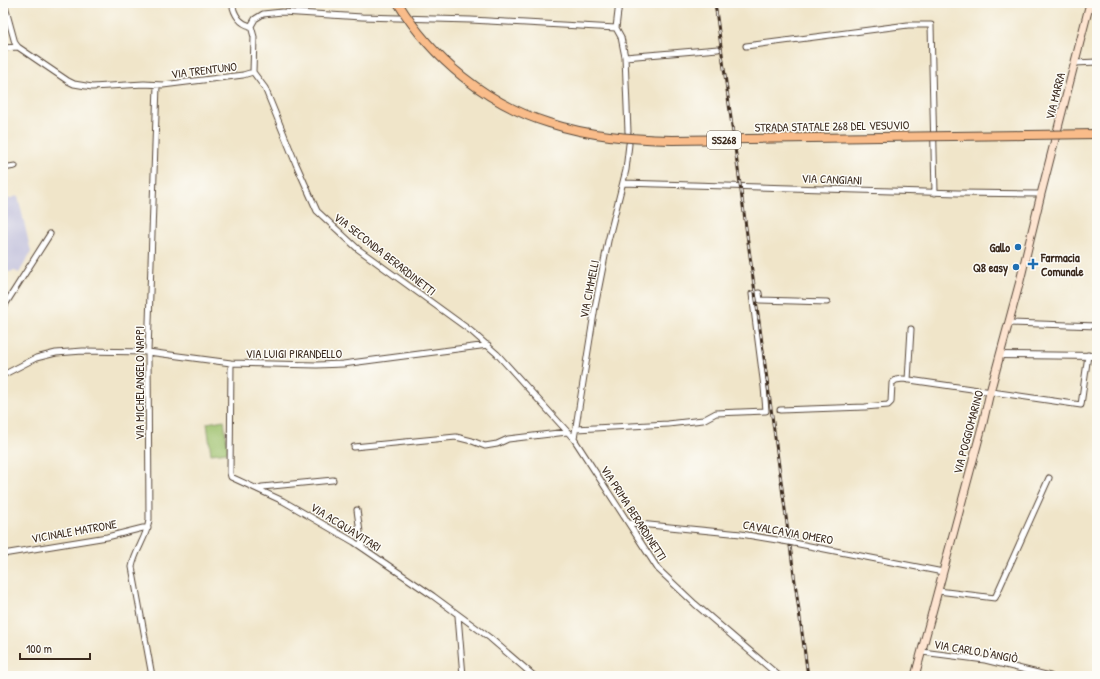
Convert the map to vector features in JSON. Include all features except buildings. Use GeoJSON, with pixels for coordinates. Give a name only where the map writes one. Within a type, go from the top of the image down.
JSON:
{"type":"FeatureCollection","features":[{"type":"Feature","properties":{"kind":"highway","name":"STRADA STATALE 268 DEL VESUVIO"},"geometry":{"type":"LineString","coordinates":[[398,3],[412,24],[436,52],[458,72],[478,87],[506,105],[534,118],[581,132],[623,138],[672,140],[1097,134]]}},
{"type":"Feature","properties":{"kind":"main road","name":"VIA MARRA"},"geometry":{"type":"LineString","coordinates":[[1041,194],[1090,3]]}},
{"type":"Feature","properties":{"kind":"main road","name":"VIA POGGIOMARINO"},"geometry":{"type":"LineString","coordinates":[[915,676],[983,423],[1041,194]]}},
{"type":"Feature","properties":{"kind":"street"},"geometry":{"type":"LineString","coordinates":[[3,48],[18,47],[4,3]]}},
{"type":"Feature","properties":{"kind":"street"},"geometry":{"type":"LineString","coordinates":[[232,3],[236,16],[244,23],[251,26]]}},
{"type":"Feature","properties":{"kind":"street"},"geometry":{"type":"LineString","coordinates":[[619,3],[616,28],[621,37],[625,57],[628,132]]}},
{"type":"Feature","properties":{"kind":"street"},"geometry":{"type":"LineString","coordinates":[[253,72],[254,37],[251,26],[255,19],[262,14],[282,12],[616,28]]}},
{"type":"Feature","properties":{"kind":"street"},"geometry":{"type":"LineString","coordinates":[[746,46],[908,26],[930,25],[935,192]]}},
{"type":"Feature","properties":{"kind":"street","name":"VIA TRENTUNO"},"geometry":{"type":"LineString","coordinates":[[18,47],[74,84],[92,87],[144,84],[157,85],[243,75],[253,72]]}},
{"type":"Feature","properties":{"kind":"street"},"geometry":{"type":"LineString","coordinates":[[625,57],[718,49]]}},
{"type":"Feature","properties":{"kind":"street"},"geometry":{"type":"LineString","coordinates":[[1075,63],[1097,62]]}},
{"type":"Feature","properties":{"kind":"street","name":"VIA SECONDA BERARDINETTI"},"geometry":{"type":"LineString","coordinates":[[253,72],[265,88],[317,211],[358,249],[488,345]]}},
{"type":"Feature","properties":{"kind":"street","name":"VIA MICHELANGELO NAPPI"},"geometry":{"type":"LineString","coordinates":[[152,676],[132,572],[135,557],[148,528],[149,519],[148,352],[157,85]]}},
{"type":"Feature","properties":{"kind":"street","name":"VIA CIMMELLI"},"geometry":{"type":"LineString","coordinates":[[574,439],[595,307],[608,241],[629,157],[629,144]]}},
{"type":"Feature","properties":{"kind":"street"},"geometry":{"type":"LineString","coordinates":[[3,168],[15,166]]}},
{"type":"Feature","properties":{"kind":"street","name":"VIA CANGIANI"},"geometry":{"type":"LineString","coordinates":[[623,183],[1041,194]]}},
{"type":"Feature","properties":{"kind":"street"},"geometry":{"type":"LineString","coordinates":[[3,308],[50,234]]}},
{"type":"Feature","properties":{"kind":"street"},"geometry":{"type":"LineString","coordinates":[[576,429],[668,424],[703,420],[716,413],[766,410],[752,294],[759,293],[760,300],[827,302]]}},
{"type":"Feature","properties":{"kind":"street"},"geometry":{"type":"LineString","coordinates":[[1009,323],[1097,326]]}},
{"type":"Feature","properties":{"kind":"street"},"geometry":{"type":"LineString","coordinates":[[908,380],[912,329]]}},
{"type":"Feature","properties":{"kind":"street","name":"VIA LUIGI PIRANDELLO"},"geometry":{"type":"LineString","coordinates":[[3,375],[36,358],[56,353],[83,351],[148,352],[231,363],[317,365],[343,364],[488,345]]}},
{"type":"Feature","properties":{"kind":"street","name":"VIA PRIMA BERARDINETTI"},"geometry":{"type":"LineString","coordinates":[[488,345],[531,390],[574,439],[629,523],[644,550],[662,573],[695,604],[779,676]]}},
{"type":"Feature","properties":{"kind":"street"},"geometry":{"type":"LineString","coordinates":[[1000,355],[1097,356]]}},
{"type":"Feature","properties":{"kind":"street"},"geometry":{"type":"LineString","coordinates":[[780,410],[865,408],[888,405],[891,402],[892,383],[896,380],[908,380],[1081,405],[1088,355]]}},
{"type":"Feature","properties":{"kind":"street","name":"VIA ACQUAVITARI"},"geometry":{"type":"LineString","coordinates":[[231,363],[231,478],[258,488],[290,504],[362,547],[433,596],[458,616],[490,638],[534,676]]}},
{"type":"Feature","properties":{"kind":"street"},"geometry":{"type":"LineString","coordinates":[[354,446],[456,437],[485,446],[498,444],[508,439],[567,432]]}},
{"type":"Feature","properties":{"kind":"street"},"geometry":{"type":"LineString","coordinates":[[938,590],[995,598],[1049,478]]}},
{"type":"Feature","properties":{"kind":"street"},"geometry":{"type":"LineString","coordinates":[[258,488],[333,480]]}},
{"type":"Feature","properties":{"kind":"street"},"geometry":{"type":"LineString","coordinates":[[357,510],[362,547]]}},
{"type":"Feature","properties":{"kind":"street","name":"CAVALCAVIA OMERO"},"geometry":{"type":"LineString","coordinates":[[629,523],[741,534],[943,572]]}},
{"type":"Feature","properties":{"kind":"street","name":"VICINALE MATRONE"},"geometry":{"type":"LineString","coordinates":[[3,554],[107,537],[148,528]]}},
{"type":"Feature","properties":{"kind":"street"},"geometry":{"type":"LineString","coordinates":[[458,616],[463,676]]}},
{"type":"Feature","properties":{"kind":"street","name":"VIA CARLO D'ANGIÒ"},"geometry":{"type":"LineString","coordinates":[[922,652],[985,660],[1050,676]]}},
{"type":"Feature","properties":{"kind":"shaded area"},"geometry":{"type":"Polygon","coordinates":[[[18,196],[31,252],[19,273],[15,271],[3,273],[3,200],[18,196]]]}},
{"type":"Feature","properties":{"kind":"green space"},"geometry":{"type":"Polygon","coordinates":[[[224,420],[228,452],[211,454],[207,423],[224,420]]]}},
{"type":"Feature","properties":{"kind":"railway"},"geometry":{"type":"LineString","coordinates":[[715,3],[808,676]]}},
{"type":"Feature","properties":{"kind":"place","name":"Gallo"},"geometry":{"type":"Point","coordinates":[1018,247]}},
{"type":"Feature","properties":{"kind":"place","name":"Farmacia Comunale"},"geometry":{"type":"Point","coordinates":[1033,264]}},
{"type":"Feature","properties":{"kind":"place","name":"Q8 easy"},"geometry":{"type":"Point","coordinates":[1016,267]}}]}
